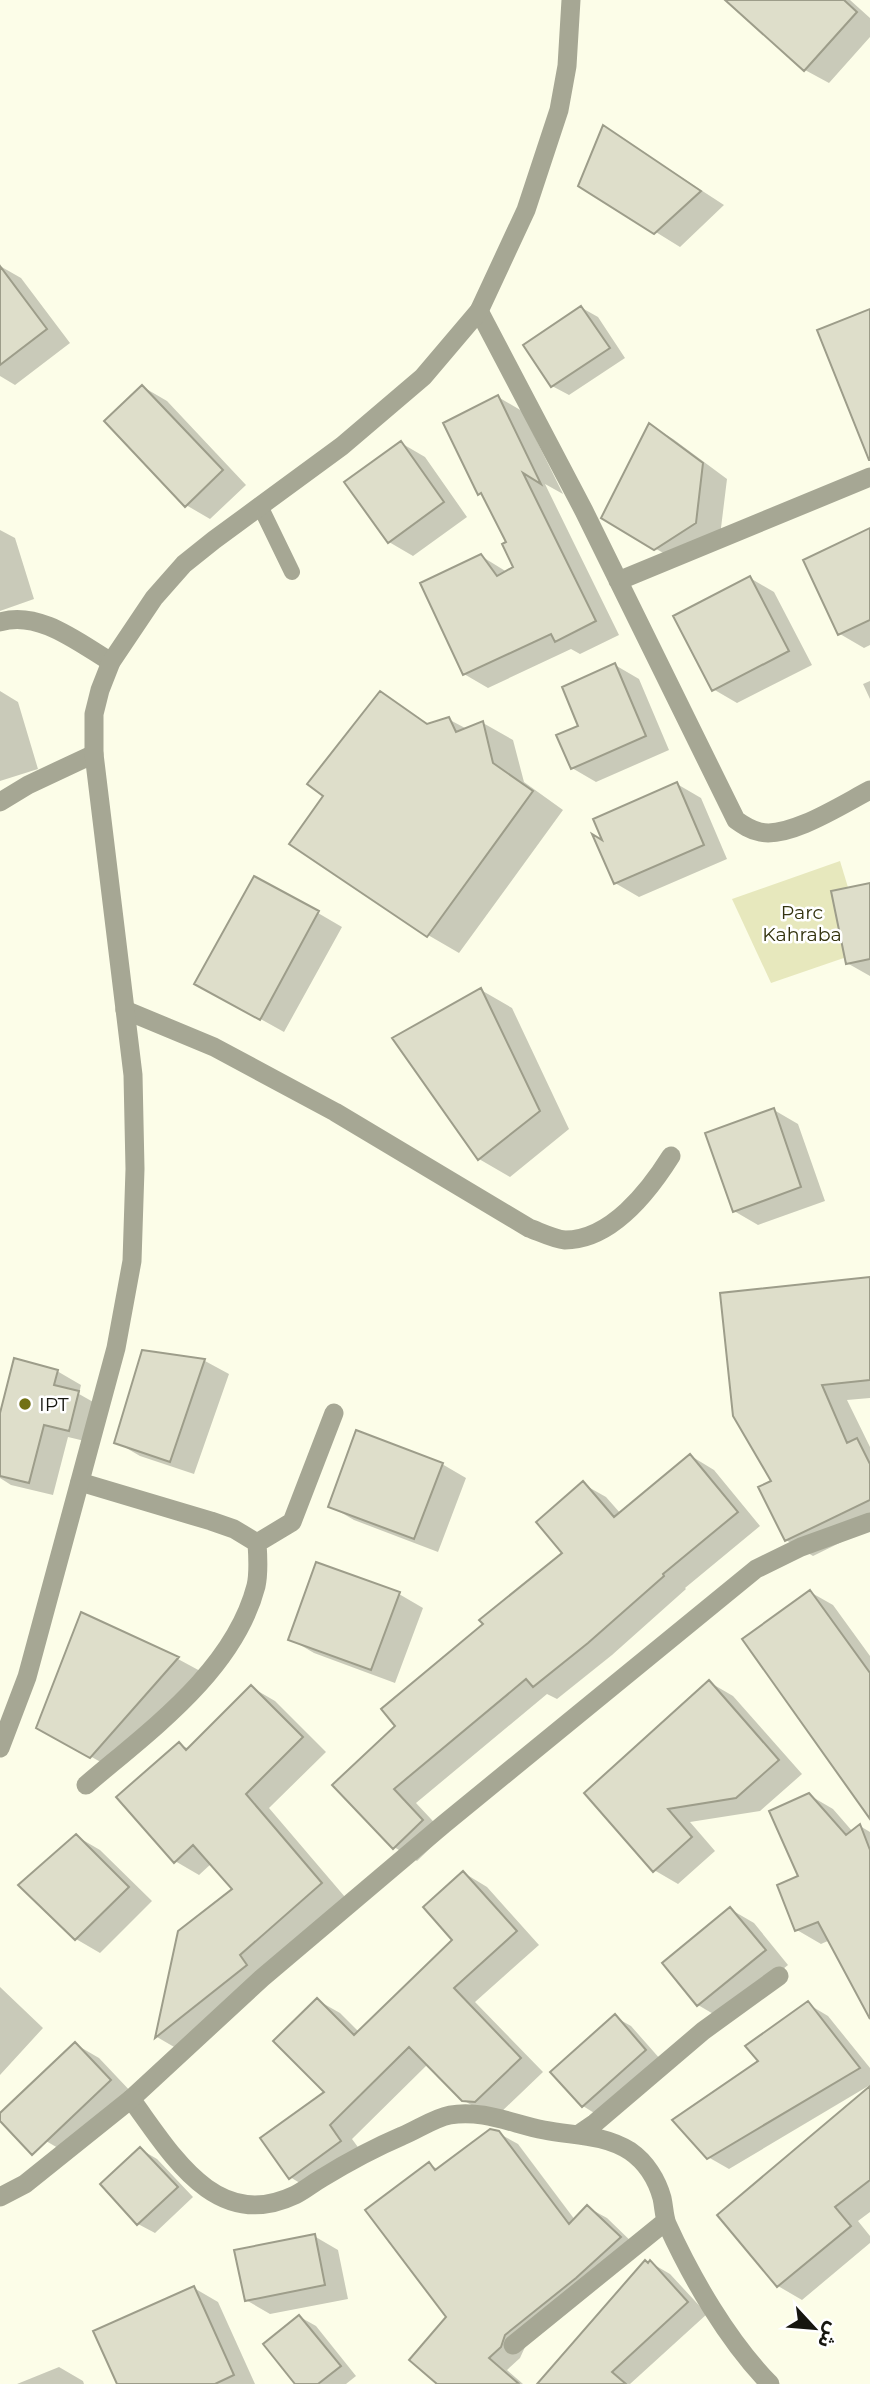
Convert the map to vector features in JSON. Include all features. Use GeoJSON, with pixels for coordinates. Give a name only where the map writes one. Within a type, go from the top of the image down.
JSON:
{"type":"FeatureCollection","features":[{"type":"Feature","properties":{"kind":"street"},"geometry":{"type":"LineString","coordinates":[[0,1748],[27,1677],[80,1482],[116,1348],[132,1261],[135,1169],[133,1075],[94,754],[94,714],[100,690],[111,662],[154,598],[184,564],[342,446],[423,377],[480,311],[526,210],[559,110],[567,66],[571,0]]}},
{"type":"Feature","properties":{"kind":"street"},"geometry":{"type":"LineString","coordinates":[[480,311],[736,820],[761,833],[775,833],[793,828],[870,790]]}},
{"type":"Feature","properties":{"kind":"street"},"geometry":{"type":"LineString","coordinates":[[618,581],[870,477]]}},
{"type":"Feature","properties":{"kind":"street"},"geometry":{"type":"LineString","coordinates":[[0,622],[12,618],[35,621],[111,662]]}},
{"type":"Feature","properties":{"kind":"street"},"geometry":{"type":"LineString","coordinates":[[0,802],[28,785],[94,754]]}},
{"type":"Feature","properties":{"kind":"street"},"geometry":{"type":"LineString","coordinates":[[125,1010],[214,1047],[335,1112],[529,1228],[563,1240],[595,1235],[627,1210],[652,1185],[671,1156]]}},
{"type":"Feature","properties":{"kind":"street"},"geometry":{"type":"LineString","coordinates":[[257,1543],[292,1522],[334,1413]]}},
{"type":"Feature","properties":{"kind":"street"},"geometry":{"type":"LineString","coordinates":[[80,1482],[211,1521],[234,1529],[257,1543]]}},
{"type":"Feature","properties":{"kind":"street"},"geometry":{"type":"LineString","coordinates":[[0,2197],[25,2184],[131,2099],[262,1978],[444,1824],[756,1569],[801,1547],[870,1522]]}},
{"type":"Feature","properties":{"kind":"street"},"geometry":{"type":"LineString","coordinates":[[86,1785],[193,1691],[213,1670],[234,1635],[256,1585],[257,1543]]}},
{"type":"Feature","properties":{"kind":"street"},"geometry":{"type":"LineString","coordinates":[[579,2134],[596,2123],[703,2031],[779,1976]]}},
{"type":"Feature","properties":{"kind":"street"},"geometry":{"type":"LineString","coordinates":[[131,2099],[183,2170],[211,2192],[237,2203],[270,2204],[297,2194],[369,2151],[447,2116],[479,2113],[548,2131],[600,2138],[620,2145],[639,2157],[652,2174],[662,2198],[666,2221],[730,2338],[770,2384]]}},
{"type":"Feature","properties":{"kind":"street"},"geometry":{"type":"LineString","coordinates":[[513,2345],[666,2221]]}},
{"type":"Feature","properties":{"kind":"lane"},"geometry":{"type":"LineString","coordinates":[[260,506],[292,572]]}},
{"type":"Feature","properties":{"kind":"green space","name":"Parc Kahraba"},"geometry":{"type":"Polygon","coordinates":[[[840,861],[867,950],[771,983],[732,899],[840,861]]]}},
{"type":"Feature","properties":{"kind":"building"},"geometry":{"type":"Polygon","coordinates":[[[725,0],[844,0],[857,12],[804,71],[725,0]]]}},
{"type":"Feature","properties":{"kind":"building"},"geometry":{"type":"Polygon","coordinates":[[[603,125],[701,191],[654,234],[578,186],[603,125]]]}},
{"type":"Feature","properties":{"kind":"building"},"geometry":{"type":"Polygon","coordinates":[[[0,266],[47,329],[0,365],[0,266]]]}},
{"type":"Feature","properties":{"kind":"building"},"geometry":{"type":"Polygon","coordinates":[[[581,306],[610,348],[551,387],[523,345],[581,306]]]}},
{"type":"Feature","properties":{"kind":"building"},"geometry":{"type":"Polygon","coordinates":[[[870,309],[870,460],[869,460],[817,330],[870,309]]]}},
{"type":"Feature","properties":{"kind":"building"},"geometry":{"type":"Polygon","coordinates":[[[142,385],[223,470],[185,507],[104,421],[142,385]]]}},
{"type":"Feature","properties":{"kind":"building"},"geometry":{"type":"Polygon","coordinates":[[[498,395],[541,484],[523,473],[596,621],[555,642],[551,634],[463,675],[420,583],[481,554],[497,576],[513,567],[502,544],[506,542],[481,493],[478,495],[443,423],[498,395]]]}},
{"type":"Feature","properties":{"kind":"building"},"geometry":{"type":"Polygon","coordinates":[[[649,423],[703,463],[696,523],[654,550],[601,518],[649,423]]]}},
{"type":"Feature","properties":{"kind":"building"},"geometry":{"type":"Polygon","coordinates":[[[401,441],[444,502],[388,543],[344,482],[401,441]]]}},
{"type":"Feature","properties":{"kind":"building"},"geometry":{"type":"Polygon","coordinates":[[[870,528],[870,620],[838,635],[803,560],[870,528]]]}},
{"type":"Feature","properties":{"kind":"building"},"geometry":{"type":"Polygon","coordinates":[[[750,576],[789,651],[712,691],[673,616],[750,576]]]}},
{"type":"Feature","properties":{"kind":"building"},"geometry":{"type":"Polygon","coordinates":[[[615,663],[646,736],[571,769],[556,735],[578,726],[562,687],[615,663]]]}},
{"type":"Feature","properties":{"kind":"building"},"geometry":{"type":"Polygon","coordinates":[[[380,691],[427,724],[449,717],[456,732],[483,721],[493,763],[533,791],[427,937],[289,844],[323,796],[307,784],[380,691]]]}},
{"type":"Feature","properties":{"kind":"building"},"geometry":{"type":"Polygon","coordinates":[[[677,782],[704,845],[614,884],[592,834],[602,840],[593,819],[677,782]]]}},
{"type":"Feature","properties":{"kind":"building"},"geometry":{"type":"Polygon","coordinates":[[[254,876],[319,911],[260,1020],[194,984],[254,876]]]}},
{"type":"Feature","properties":{"kind":"building"},"geometry":{"type":"Polygon","coordinates":[[[870,883],[870,959],[846,964],[831,891],[870,883]]]}},
{"type":"Feature","properties":{"kind":"building"},"geometry":{"type":"Polygon","coordinates":[[[481,988],[540,1111],[478,1160],[392,1038],[481,988]]]}},
{"type":"Feature","properties":{"kind":"building"},"geometry":{"type":"Polygon","coordinates":[[[774,1108],[801,1187],[733,1212],[705,1133],[774,1108]]]}},
{"type":"Feature","properties":{"kind":"building"},"geometry":{"type":"Polygon","coordinates":[[[870,1277],[870,1380],[822,1385],[847,1443],[857,1438],[870,1464],[870,1500],[785,1541],[758,1487],[771,1481],[733,1416],[720,1293],[870,1277]]]}},
{"type":"Feature","properties":{"kind":"building"},"geometry":{"type":"Polygon","coordinates":[[[142,1350],[205,1359],[170,1462],[114,1443],[142,1350]]]}},
{"type":"Feature","properties":{"kind":"building"},"geometry":{"type":"Polygon","coordinates":[[[14,1358],[58,1370],[54,1385],[79,1391],[69,1431],[44,1425],[29,1483],[0,1476],[0,1413],[14,1358]]]}},
{"type":"Feature","properties":{"kind":"building"},"geometry":{"type":"Polygon","coordinates":[[[356,1430],[443,1463],[414,1539],[328,1507],[356,1430]]]}},
{"type":"Feature","properties":{"kind":"building"},"geometry":{"type":"Polygon","coordinates":[[[690,1454],[738,1512],[663,1574],[664,1576],[588,1643],[533,1687],[526,1679],[394,1789],[423,1820],[393,1849],[332,1785],[395,1726],[381,1709],[483,1624],[479,1620],[562,1553],[536,1522],[583,1481],[614,1517],[690,1454]]]}},
{"type":"Feature","properties":{"kind":"building"},"geometry":{"type":"Polygon","coordinates":[[[316,1562],[400,1592],[371,1670],[288,1640],[316,1562]]]}},
{"type":"Feature","properties":{"kind":"building"},"geometry":{"type":"Polygon","coordinates":[[[810,1590],[870,1673],[870,1819],[742,1639],[810,1590]]]}},
{"type":"Feature","properties":{"kind":"building"},"geometry":{"type":"Polygon","coordinates":[[[81,1612],[179,1657],[90,1758],[36,1728],[81,1612]]]}},
{"type":"Feature","properties":{"kind":"building"},"geometry":{"type":"Polygon","coordinates":[[[709,1680],[779,1760],[736,1798],[668,1809],[692,1837],[653,1872],[584,1793],[709,1680]]]}},
{"type":"Feature","properties":{"kind":"building"},"geometry":{"type":"Polygon","coordinates":[[[251,1685],[303,1737],[246,1794],[322,1883],[240,1955],[247,1965],[155,2038],[178,1931],[232,1889],[193,1845],[174,1863],[116,1797],[179,1742],[186,1750],[251,1685]]]}},
{"type":"Feature","properties":{"kind":"building"},"geometry":{"type":"Polygon","coordinates":[[[809,1793],[846,1835],[860,1824],[870,1850],[870,2019],[818,1922],[795,1931],[777,1885],[798,1876],[769,1811],[809,1793]]]}},
{"type":"Feature","properties":{"kind":"building"},"geometry":{"type":"Polygon","coordinates":[[[76,1834],[129,1887],[75,1940],[18,1885],[76,1834]]]}},
{"type":"Feature","properties":{"kind":"building"},"geometry":{"type":"Polygon","coordinates":[[[463,1871],[517,1931],[454,1988],[521,2058],[475,2102],[462,2101],[409,2047],[330,2125],[341,2141],[289,2179],[260,2138],[324,2092],[273,2041],[317,1998],[354,2035],[452,1940],[423,1907],[463,1871]]]}},
{"type":"Feature","properties":{"kind":"building"},"geometry":{"type":"Polygon","coordinates":[[[730,1907],[766,1950],[697,2006],[662,1963],[730,1907]]]}},
{"type":"Feature","properties":{"kind":"building"},"geometry":{"type":"Polygon","coordinates":[[[808,2001],[860,2068],[707,2159],[672,2120],[758,2061],[745,2046],[808,2001]]]}},
{"type":"Feature","properties":{"kind":"building"},"geometry":{"type":"Polygon","coordinates":[[[615,2014],[646,2050],[582,2107],[550,2072],[615,2014]]]}},
{"type":"Feature","properties":{"kind":"building"},"geometry":{"type":"Polygon","coordinates":[[[75,2042],[111,2080],[32,2155],[0,2121],[0,2113],[75,2042]]]}},
{"type":"Feature","properties":{"kind":"building"},"geometry":{"type":"Polygon","coordinates":[[[870,2086],[870,2180],[835,2207],[851,2226],[777,2287],[717,2215],[870,2086]]]}},
{"type":"Feature","properties":{"kind":"building"},"geometry":{"type":"Polygon","coordinates":[[[490,2129],[499,2131],[569,2224],[587,2205],[621,2237],[576,2278],[505,2335],[501,2347],[489,2358],[519,2384],[437,2384],[409,2360],[446,2317],[365,2210],[429,2162],[435,2170],[490,2129]]]}},
{"type":"Feature","properties":{"kind":"building"},"geometry":{"type":"Polygon","coordinates":[[[140,2147],[178,2187],[137,2225],[100,2184],[140,2147]]]}},
{"type":"Feature","properties":{"kind":"building"},"geometry":{"type":"Polygon","coordinates":[[[315,2234],[325,2285],[245,2301],[234,2250],[315,2234]]]}},
{"type":"Feature","properties":{"kind":"building"},"geometry":{"type":"Polygon","coordinates":[[[645,2260],[648,2263],[650,2260],[688,2302],[612,2372],[626,2384],[537,2384],[645,2260]]]}},
{"type":"Feature","properties":{"kind":"building"},"geometry":{"type":"Polygon","coordinates":[[[194,2286],[234,2375],[215,2384],[117,2384],[93,2331],[194,2286]]]}},
{"type":"Feature","properties":{"kind":"building"},"geometry":{"type":"Polygon","coordinates":[[[299,2315],[341,2366],[318,2384],[295,2384],[263,2344],[299,2315]]]}},
{"type":"Feature","properties":{"kind":"place","name":"IPT"},"geometry":{"type":"Point","coordinates":[25,1404]}}]}
